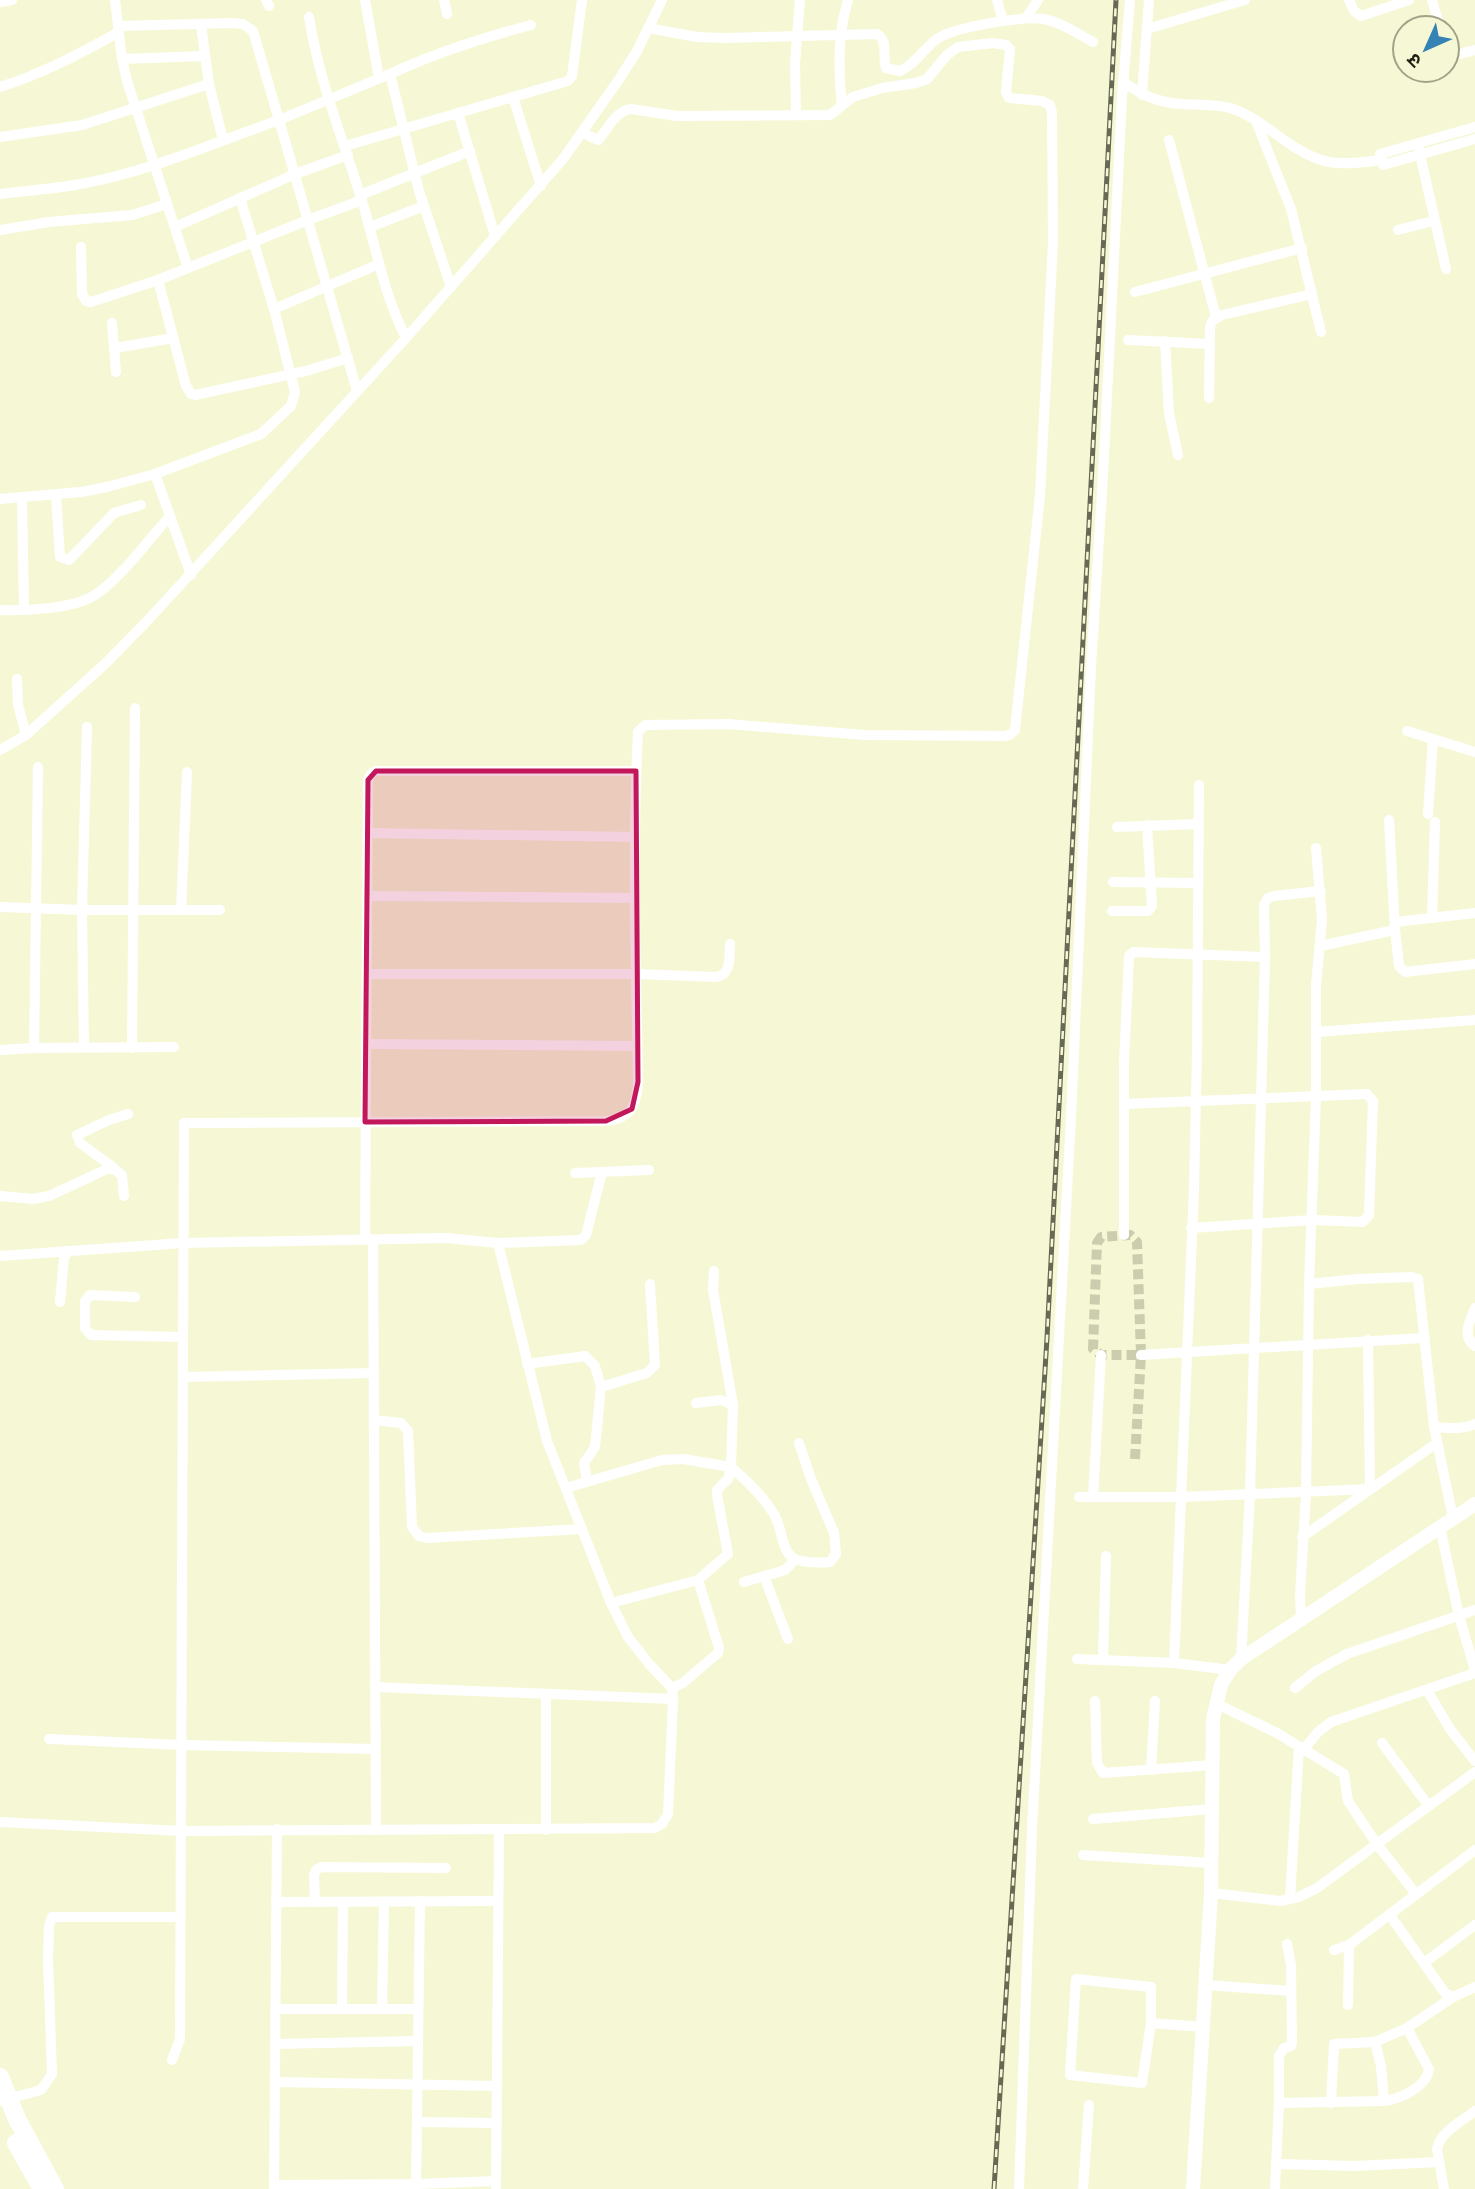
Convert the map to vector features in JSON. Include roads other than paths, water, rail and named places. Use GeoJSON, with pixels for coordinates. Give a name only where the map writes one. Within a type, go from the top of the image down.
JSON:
{"type":"FeatureCollection","features":[{"type":"Feature","properties":{"kind":"highway"},"geometry":{"type":"LineString","coordinates":[[0,2077],[17,2119],[55,2189]]}},
{"type":"Feature","properties":{"kind":"highway"},"geometry":{"type":"LineString","coordinates":[[0,2111],[42,2189]]}},
{"type":"Feature","properties":{"kind":"street"},"geometry":{"type":"LineString","coordinates":[[0,2],[12,0]]}},
{"type":"Feature","properties":{"kind":"street"},"geometry":{"type":"LineString","coordinates":[[115,0],[122,59],[135,108],[188,268]]}},
{"type":"Feature","properties":{"kind":"street"},"geometry":{"type":"LineString","coordinates":[[365,0],[379,78]]}},
{"type":"Feature","properties":{"kind":"street"},"geometry":{"type":"LineString","coordinates":[[444,0],[447,14]]}},
{"type":"Feature","properties":{"kind":"street"},"geometry":{"type":"LineString","coordinates":[[174,227],[346,150],[404,128],[563,83],[572,76],[582,0]]}},
{"type":"Feature","properties":{"kind":"street"},"geometry":{"type":"LineString","coordinates":[[0,750],[26,735],[106,663],[191,575],[541,186],[583,133],[620,78],[662,0]]}},
{"type":"Feature","properties":{"kind":"street"},"geometry":{"type":"LineString","coordinates":[[796,115],[796,36],[800,0]]}},
{"type":"Feature","properties":{"kind":"street"},"geometry":{"type":"LineString","coordinates":[[842,105],[841,35],[848,0]]}},
{"type":"Feature","properties":{"kind":"street"},"geometry":{"type":"LineString","coordinates":[[997,0],[1003,21]]}},
{"type":"Feature","properties":{"kind":"street"},"geometry":{"type":"LineString","coordinates":[[1026,18],[1038,0]]}},
{"type":"Feature","properties":{"kind":"street"},"geometry":{"type":"LineString","coordinates":[[1019,2189],[1032,1829],[1072,1105],[1091,667],[1123,82],[1130,0]]}},
{"type":"Feature","properties":{"kind":"street"},"geometry":{"type":"LineString","coordinates":[[1142,95],[1149,0]]}},
{"type":"Feature","properties":{"kind":"street"},"geometry":{"type":"LineString","coordinates":[[1147,29],[1216,4],[1245,0]]}},
{"type":"Feature","properties":{"kind":"street"},"geometry":{"type":"LineString","coordinates":[[1349,0],[1354,11],[1361,16],[1409,0]]}},
{"type":"Feature","properties":{"kind":"street"},"geometry":{"type":"LineString","coordinates":[[309,17],[314,51],[328,98],[370,226],[393,310],[406,338]]}},
{"type":"Feature","properties":{"kind":"street"},"geometry":{"type":"LineString","coordinates":[[649,27],[698,37],[881,36],[886,68],[900,71],[946,34],[1003,21],[1045,19],[1093,42]]}},
{"type":"Feature","properties":{"kind":"street"},"geometry":{"type":"LineString","coordinates":[[0,87],[45,70],[119,29],[243,24],[253,31],[356,391]]}},
{"type":"Feature","properties":{"kind":"street"},"geometry":{"type":"LineString","coordinates":[[201,25],[209,84],[223,140]]}},
{"type":"Feature","properties":{"kind":"street"},"geometry":{"type":"LineString","coordinates":[[0,194],[75,185],[155,164],[279,120],[423,59],[531,25]]}},
{"type":"Feature","properties":{"kind":"street"},"geometry":{"type":"LineString","coordinates":[[172,2060],[180,2039],[184,1123],[616,1120],[632,1109],[636,1099],[636,771],[638,732],[645,725],[727,724],[843,734],[1006,736],[1012,734],[1016,724],[1040,495],[1053,242],[1052,108],[1046,102],[1009,98],[1006,92],[1010,49],[1006,45],[993,43],[958,47],[922,81],[869,91],[853,97],[830,115],[677,116],[631,109],[620,113],[598,140],[583,133]]}},
{"type":"Feature","properties":{"kind":"street"},"geometry":{"type":"LineString","coordinates":[[122,59],[204,56]]}},
{"type":"Feature","properties":{"kind":"street"},"geometry":{"type":"LineString","coordinates":[[390,74],[424,206],[451,287]]}},
{"type":"Feature","properties":{"kind":"street"},"geometry":{"type":"LineString","coordinates":[[1123,82],[1142,95],[1160,101],[1230,108],[1256,120],[1311,156],[1329,162],[1382,160]]}},
{"type":"Feature","properties":{"kind":"street"},"geometry":{"type":"LineString","coordinates":[[0,137],[82,125],[209,84]]}},
{"type":"Feature","properties":{"kind":"street"},"geometry":{"type":"LineString","coordinates":[[513,97],[541,186]]}},
{"type":"Feature","properties":{"kind":"street"},"geometry":{"type":"LineString","coordinates":[[458,113],[495,236]]}},
{"type":"Feature","properties":{"kind":"street"},"geometry":{"type":"LineString","coordinates":[[1256,120],[1291,209],[1321,332]]}},
{"type":"Feature","properties":{"kind":"street"},"geometry":{"type":"LineString","coordinates":[[1475,127],[1380,154],[1383,165],[1475,139]]}},
{"type":"Feature","properties":{"kind":"street"},"geometry":{"type":"LineString","coordinates":[[1169,140],[1216,317],[1210,327],[1209,398]]}},
{"type":"Feature","properties":{"kind":"street"},"geometry":{"type":"LineString","coordinates":[[1417,144],[1446,269]]}},
{"type":"Feature","properties":{"kind":"street"},"geometry":{"type":"LineString","coordinates":[[81,247],[82,294],[86,301],[91,302],[158,280],[470,151]]}},
{"type":"Feature","properties":{"kind":"street"},"geometry":{"type":"LineString","coordinates":[[0,499],[57,495],[107,487],[155,474],[252,438],[268,429],[290,407],[295,392],[291,375],[255,241],[240,198]]}},
{"type":"Feature","properties":{"kind":"street"},"geometry":{"type":"LineString","coordinates":[[0,230],[61,220],[132,215],[167,204]]}},
{"type":"Feature","properties":{"kind":"street"},"geometry":{"type":"LineString","coordinates":[[370,226],[424,206]]}},
{"type":"Feature","properties":{"kind":"street"},"geometry":{"type":"LineString","coordinates":[[1398,230],[1433,221]]}},
{"type":"Feature","properties":{"kind":"street"},"geometry":{"type":"LineString","coordinates":[[1135,292],[1302,248]]}},
{"type":"Feature","properties":{"kind":"street"},"geometry":{"type":"LineString","coordinates":[[274,310],[379,264]]}},
{"type":"Feature","properties":{"kind":"street"},"geometry":{"type":"LineString","coordinates":[[158,280],[186,386],[191,394],[291,375],[348,358]]}},
{"type":"Feature","properties":{"kind":"street"},"geometry":{"type":"LineString","coordinates":[[1216,317],[1312,294]]}},
{"type":"Feature","properties":{"kind":"street"},"geometry":{"type":"LineString","coordinates":[[113,323],[116,372]]}},
{"type":"Feature","properties":{"kind":"street"},"geometry":{"type":"LineString","coordinates":[[115,348],[173,338]]}},
{"type":"Feature","properties":{"kind":"street"},"geometry":{"type":"LineString","coordinates":[[1128,340],[1210,344]]}},
{"type":"Feature","properties":{"kind":"street"},"geometry":{"type":"LineString","coordinates":[[1165,341],[1169,413],[1178,454]]}},
{"type":"Feature","properties":{"kind":"street"},"geometry":{"type":"LineString","coordinates":[[155,474],[191,575]]}},
{"type":"Feature","properties":{"kind":"street"},"geometry":{"type":"LineString","coordinates":[[57,495],[60,558],[69,559],[114,513],[141,505]]}},
{"type":"Feature","properties":{"kind":"street"},"geometry":{"type":"LineString","coordinates":[[22,498],[24,610]]}},
{"type":"Feature","properties":{"kind":"street"},"geometry":{"type":"LineString","coordinates":[[0,610],[24,610],[68,604],[93,596],[113,579],[170,516]]}},
{"type":"Feature","properties":{"kind":"street"},"geometry":{"type":"LineString","coordinates":[[17,680],[18,705],[26,735]]}},
{"type":"Feature","properties":{"kind":"street"},"geometry":{"type":"LineString","coordinates":[[132,1048],[135,708]]}},
{"type":"Feature","properties":{"kind":"street"},"geometry":{"type":"LineString","coordinates":[[84,1047],[82,910],[87,727]]}},
{"type":"Feature","properties":{"kind":"street"},"geometry":{"type":"LineString","coordinates":[[1407,731],[1475,752]]}},
{"type":"Feature","properties":{"kind":"street"},"geometry":{"type":"LineString","coordinates":[[1432,918],[1433,739]]}},
{"type":"Feature","properties":{"kind":"street"},"geometry":{"type":"LineString","coordinates":[[34,1048],[38,766]]}},
{"type":"Feature","properties":{"kind":"street"},"geometry":{"type":"LineString","coordinates":[[376,1830],[374,1373],[365,1122],[368,780],[376,771],[636,771]]}},
{"type":"Feature","properties":{"kind":"street"},"geometry":{"type":"LineString","coordinates":[[181,910],[187,772]]}},
{"type":"Feature","properties":{"kind":"street"},"geometry":{"type":"LineString","coordinates":[[1174,1663],[1196,1101],[1199,785]]}},
{"type":"Feature","properties":{"kind":"street"},"geometry":{"type":"LineString","coordinates":[[1389,820],[1399,967],[1405,972],[1475,964]]}},
{"type":"Feature","properties":{"kind":"street"},"geometry":{"type":"LineString","coordinates":[[1116,827],[1198,824]]}},
{"type":"Feature","properties":{"kind":"street"},"geometry":{"type":"LineString","coordinates":[[1112,911],[1150,909],[1152,906],[1147,825]]}},
{"type":"Feature","properties":{"kind":"street"},"geometry":{"type":"LineString","coordinates":[[368,833],[635,837]]}},
{"type":"Feature","properties":{"kind":"street"},"geometry":{"type":"LineString","coordinates":[[1301,1618],[1316,986],[1322,919],[1316,848]]}},
{"type":"Feature","properties":{"kind":"street"},"geometry":{"type":"LineString","coordinates":[[1113,882],[1197,883]]}},
{"type":"Feature","properties":{"kind":"street"},"geometry":{"type":"LineString","coordinates":[[1241,1659],[1250,1494],[1265,957],[1264,905],[1268,898],[1297,892],[1321,891]]}},
{"type":"Feature","properties":{"kind":"street"},"geometry":{"type":"LineString","coordinates":[[368,896],[635,898]]}},
{"type":"Feature","properties":{"kind":"street"},"geometry":{"type":"LineString","coordinates":[[0,906],[82,910],[220,910]]}},
{"type":"Feature","properties":{"kind":"street"},"geometry":{"type":"LineString","coordinates":[[1321,946],[1432,918],[1475,913]]}},
{"type":"Feature","properties":{"kind":"street"},"geometry":{"type":"LineString","coordinates":[[368,974],[721,976],[728,969],[730,944]]}},
{"type":"Feature","properties":{"kind":"street"},"geometry":{"type":"LineString","coordinates":[[1124,1235],[1124,1104],[1129,956],[1134,952],[1265,957]]}},
{"type":"Feature","properties":{"kind":"street"},"geometry":{"type":"LineString","coordinates":[[1316,1032],[1475,1020]]}},
{"type":"Feature","properties":{"kind":"street"},"geometry":{"type":"LineString","coordinates":[[367,1044],[637,1046]]}},
{"type":"Feature","properties":{"kind":"street"},"geometry":{"type":"LineString","coordinates":[[0,1050],[174,1047]]}},
{"type":"Feature","properties":{"kind":"street"},"geometry":{"type":"LineString","coordinates":[[1124,1104],[1367,1094],[1373,1101],[1370,1214],[1363,1222],[1312,1220],[1191,1228]]}},
{"type":"Feature","properties":{"kind":"street"},"geometry":{"type":"LineString","coordinates":[[124,1196],[122,1175],[80,1143],[77,1135],[128,1114]]}},
{"type":"Feature","properties":{"kind":"street"},"geometry":{"type":"LineString","coordinates":[[0,1196],[33,1199],[49,1196],[107,1169],[114,1169]]}},
{"type":"Feature","properties":{"kind":"street"},"geometry":{"type":"LineString","coordinates":[[575,1173],[649,1170]]}},
{"type":"Feature","properties":{"kind":"street"},"geometry":{"type":"LineString","coordinates":[[0,1256],[183,1242],[446,1238],[498,1243],[580,1240],[586,1235],[602,1172]]}},
{"type":"Feature","properties":{"kind":"street"},"geometry":{"type":"LineString","coordinates":[[0,1822],[181,1831],[650,1829],[662,1824],[668,1814],[672,1688],[628,1637],[611,1603],[547,1441],[498,1243]]}},
{"type":"Feature","properties":{"kind":"street"},"geometry":{"type":"LineString","coordinates":[[60,1302],[68,1251]]}},
{"type":"Feature","properties":{"kind":"street"},"geometry":{"type":"LineString","coordinates":[[611,1603],[698,1580],[728,1554],[717,1490],[729,1479],[733,1405],[713,1290],[714,1272]]}},
{"type":"Feature","properties":{"kind":"street"},"geometry":{"type":"LineString","coordinates":[[1309,1284],[1358,1279],[1418,1279],[1434,1427],[1453,1518]]}},
{"type":"Feature","properties":{"kind":"street"},"geometry":{"type":"LineString","coordinates":[[601,1387],[648,1373],[654,1365],[650,1284]]}},
{"type":"Feature","properties":{"kind":"street"},"geometry":{"type":"LineString","coordinates":[[135,1297],[90,1295],[85,1301],[86,1331],[91,1335],[183,1337]]}},
{"type":"Feature","properties":{"kind":"street"},"geometry":{"type":"LineString","coordinates":[[1475,1308],[1467,1337],[1475,1346]]}},
{"type":"Feature","properties":{"kind":"street"},"geometry":{"type":"LineString","coordinates":[[1141,1355],[1423,1338]]}},
{"type":"Feature","properties":{"kind":"street"},"geometry":{"type":"LineString","coordinates":[[1368,1340],[1370,1489]]}},
{"type":"Feature","properties":{"kind":"street"},"geometry":{"type":"LineString","coordinates":[[1093,1497],[1101,1355]]}},
{"type":"Feature","properties":{"kind":"street"},"geometry":{"type":"LineString","coordinates":[[527,1364],[585,1356],[596,1366],[601,1387],[595,1447],[584,1463],[587,1481]]}},
{"type":"Feature","properties":{"kind":"street"},"geometry":{"type":"LineString","coordinates":[[183,1377],[374,1373]]}},
{"type":"Feature","properties":{"kind":"street"},"geometry":{"type":"LineString","coordinates":[[696,1403],[721,1400],[733,1405]]}},
{"type":"Feature","properties":{"kind":"street"},"geometry":{"type":"LineString","coordinates":[[374,1420],[401,1423],[408,1430],[412,1527],[418,1536],[427,1538],[582,1529]]}},
{"type":"Feature","properties":{"kind":"street"},"geometry":{"type":"LineString","coordinates":[[1434,1427],[1453,1429],[1475,1424]]}},
{"type":"Feature","properties":{"kind":"street"},"geometry":{"type":"LineString","coordinates":[[566,1488],[662,1460],[683,1459],[731,1467],[758,1492],[777,1518],[786,1549],[795,1560],[830,1562],[836,1555],[834,1533],[799,1443]]}},
{"type":"Feature","properties":{"kind":"street"},"geometry":{"type":"LineString","coordinates":[[1301,1537],[1437,1443]]}},
{"type":"Feature","properties":{"kind":"street"},"geometry":{"type":"LineString","coordinates":[[1079,1497],[1181,1497],[1370,1489]]}},
{"type":"Feature","properties":{"kind":"street"},"geometry":{"type":"LineString","coordinates":[[1193,2189],[1211,1893],[1213,1719],[1221,1685],[1241,1659],[1475,1504]]}},
{"type":"Feature","properties":{"kind":"street"},"geometry":{"type":"LineString","coordinates":[[1290,1899],[1302,1747],[1331,1722],[1475,1672],[1459,1616],[1440,1527]]}},
{"type":"Feature","properties":{"kind":"street"},"geometry":{"type":"LineString","coordinates":[[1103,1659],[1106,1556]]}},
{"type":"Feature","properties":{"kind":"street"},"geometry":{"type":"LineString","coordinates":[[744,1582],[785,1570],[795,1560]]}},
{"type":"Feature","properties":{"kind":"street"},"geometry":{"type":"LineString","coordinates":[[764,1576],[788,1639]]}},
{"type":"Feature","properties":{"kind":"street"},"geometry":{"type":"LineString","coordinates":[[672,1688],[683,1683],[718,1653],[719,1648],[698,1580]]}},
{"type":"Feature","properties":{"kind":"street"},"geometry":{"type":"LineString","coordinates":[[1295,1688],[1316,1671],[1347,1654],[1475,1610]]}},
{"type":"Feature","properties":{"kind":"street"},"geometry":{"type":"LineString","coordinates":[[1077,1660],[1174,1663],[1230,1670]]}},
{"type":"Feature","properties":{"kind":"street"},"geometry":{"type":"LineString","coordinates":[[375,1686],[673,1699]]}},
{"type":"Feature","properties":{"kind":"street"},"geometry":{"type":"LineString","coordinates":[[1427,1690],[1450,1729],[1475,1761]]}},
{"type":"Feature","properties":{"kind":"street"},"geometry":{"type":"LineString","coordinates":[[546,1694],[546,1830]]}},
{"type":"Feature","properties":{"kind":"street"},"geometry":{"type":"LineString","coordinates":[[1095,1701],[1097,1763],[1100,1770],[1107,1773],[1213,1765]]}},
{"type":"Feature","properties":{"kind":"street"},"geometry":{"type":"LineString","coordinates":[[1150,1770],[1155,1701]]}},
{"type":"Feature","properties":{"kind":"street"},"geometry":{"type":"LineString","coordinates":[[1217,1704],[1248,1717],[1344,1774],[1348,1801],[1376,1843],[1416,1894]]}},
{"type":"Feature","properties":{"kind":"street"},"geometry":{"type":"LineString","coordinates":[[49,1739],[375,1749]]}},
{"type":"Feature","properties":{"kind":"street"},"geometry":{"type":"LineString","coordinates":[[1382,1743],[1428,1805]]}},
{"type":"Feature","properties":{"kind":"street"},"geometry":{"type":"LineString","coordinates":[[1211,1893],[1280,1901],[1299,1897],[1317,1888],[1475,1772]]}},
{"type":"Feature","properties":{"kind":"street"},"geometry":{"type":"LineString","coordinates":[[1093,1819],[1212,1809]]}},
{"type":"Feature","properties":{"kind":"street"},"geometry":{"type":"LineString","coordinates":[[277,1829],[274,2187],[496,2185],[499,1830]]}},
{"type":"Feature","properties":{"kind":"street"},"geometry":{"type":"LineString","coordinates":[[1334,1950],[1349,1945],[1475,1850]]}},
{"type":"Feature","properties":{"kind":"street"},"geometry":{"type":"LineString","coordinates":[[1083,1855],[1211,1863]]}},
{"type":"Feature","properties":{"kind":"street"},"geometry":{"type":"LineString","coordinates":[[315,1902],[314,1875],[321,1867],[446,1868]]}},
{"type":"Feature","properties":{"kind":"street"},"geometry":{"type":"LineString","coordinates":[[276,1902],[498,1901]]}},
{"type":"Feature","properties":{"kind":"street"},"geometry":{"type":"LineString","coordinates":[[342,2009],[343,1902]]}},
{"type":"Feature","properties":{"kind":"street"},"geometry":{"type":"LineString","coordinates":[[382,2009],[384,1902]]}},
{"type":"Feature","properties":{"kind":"street"},"geometry":{"type":"LineString","coordinates":[[416,2187],[420,1902]]}},
{"type":"Feature","properties":{"kind":"street"},"geometry":{"type":"LineString","coordinates":[[1390,1914],[1445,1993],[1453,1997]]}},
{"type":"Feature","properties":{"kind":"street"},"geometry":{"type":"LineString","coordinates":[[0,2101],[41,2090],[52,2074],[48,1948],[52,1917],[180,1917]]}},
{"type":"Feature","properties":{"kind":"street"},"geometry":{"type":"LineString","coordinates":[[1424,1963],[1475,1925]]}},
{"type":"Feature","properties":{"kind":"street"},"geometry":{"type":"LineString","coordinates":[[1275,2189],[1279,2056],[1284,2048],[1293,2043],[1291,1965],[1287,1944]]}},
{"type":"Feature","properties":{"kind":"street"},"geometry":{"type":"LineString","coordinates":[[1348,2005],[1349,1945]]}},
{"type":"Feature","properties":{"kind":"street"},"geometry":{"type":"LineString","coordinates":[[1076,1979],[1151,1987],[1151,2023],[1142,2083],[1070,2075],[1076,1979]]}},
{"type":"Feature","properties":{"kind":"street"},"geometry":{"type":"LineString","coordinates":[[1206,1985],[1291,1990]]}},
{"type":"Feature","properties":{"kind":"street"},"geometry":{"type":"LineString","coordinates":[[1331,2103],[1334,2044],[1375,2042],[1407,2028],[1453,1997],[1475,1988]]}},
{"type":"Feature","properties":{"kind":"street"},"geometry":{"type":"LineString","coordinates":[[276,2009],[418,2008]]}},
{"type":"Feature","properties":{"kind":"street"},"geometry":{"type":"LineString","coordinates":[[1151,2023],[1203,2027]]}},
{"type":"Feature","properties":{"kind":"street"},"geometry":{"type":"LineString","coordinates":[[1279,2103],[1384,2101],[1399,2098],[1429,2073],[1407,2028]]}},
{"type":"Feature","properties":{"kind":"street"},"geometry":{"type":"LineString","coordinates":[[275,2044],[418,2041]]}},
{"type":"Feature","properties":{"kind":"street"},"geometry":{"type":"LineString","coordinates":[[1375,2042],[1381,2066],[1384,2101]]}},
{"type":"Feature","properties":{"kind":"street"},"geometry":{"type":"LineString","coordinates":[[275,2082],[497,2086]]}},
{"type":"Feature","properties":{"kind":"street"},"geometry":{"type":"LineString","coordinates":[[1083,2189],[1088,2105]]}},
{"type":"Feature","properties":{"kind":"street"},"geometry":{"type":"LineString","coordinates":[[1444,2189],[1438,2142],[1475,2111]]}},
{"type":"Feature","properties":{"kind":"street"},"geometry":{"type":"LineString","coordinates":[[416,2122],[497,2123]]}},
{"type":"Feature","properties":{"kind":"street"},"geometry":{"type":"LineString","coordinates":[[1277,2164],[1354,2166],[1439,2162]]}},
{"type":"Feature","properties":{"kind":"tunnel"},"geometry":{"type":"LineString","coordinates":[[1135,1459],[1141,1355],[1137,1242],[1130,1235],[1101,1237],[1097,1243],[1093,1349],[1101,1355],[1141,1355]]}},
{"type":"Feature","properties":{"kind":"railway"},"geometry":{"type":"LineString","coordinates":[[994,2189],[1047,1338],[1116,0]]}}]}
